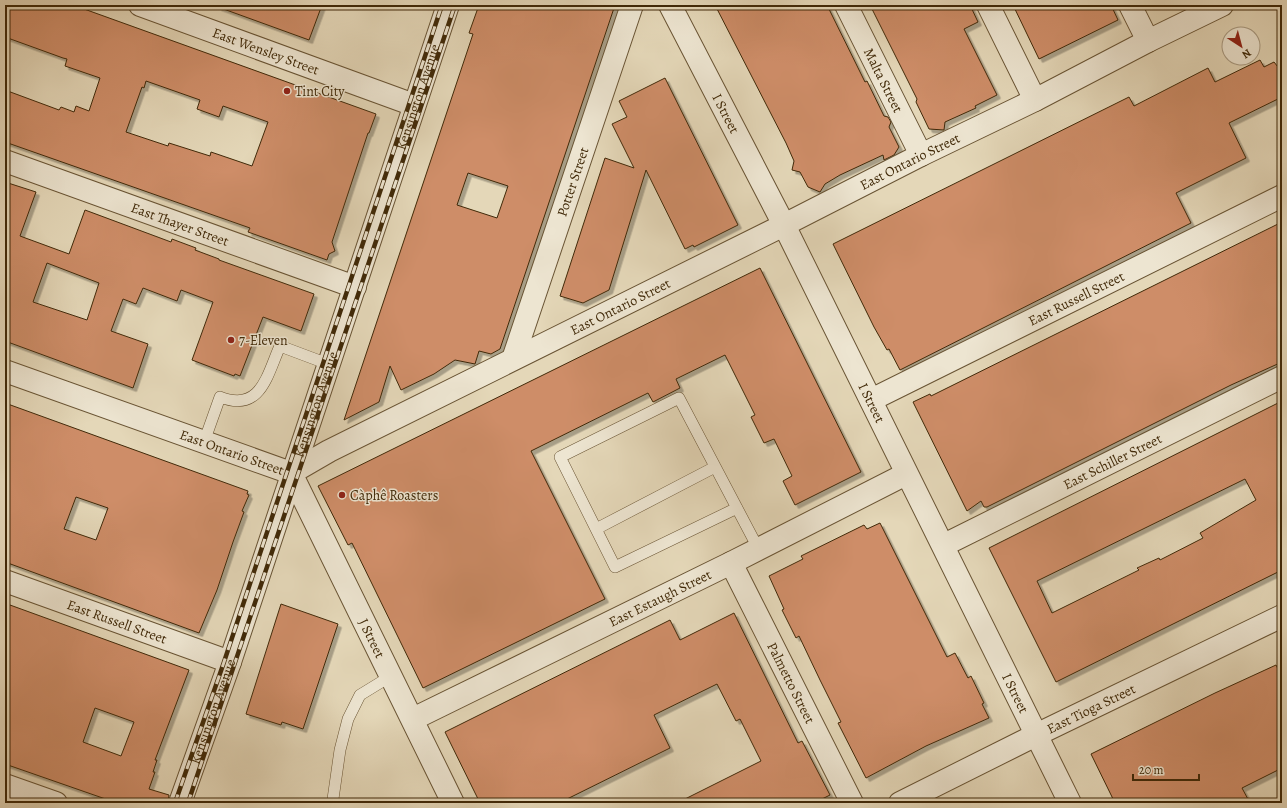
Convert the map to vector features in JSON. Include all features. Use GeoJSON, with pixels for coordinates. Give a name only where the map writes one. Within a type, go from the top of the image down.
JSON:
{"type":"FeatureCollection","features":[{"type":"Feature","properties":{"kind":"street","name":"East Wensley Street"},"geometry":{"type":"LineString","coordinates":[[140,5],[414,105]]}},
{"type":"Feature","properties":{"kind":"street","name":"Kensington Avenue"},"geometry":{"type":"LineString","coordinates":[[180,803],[230,662],[291,473],[355,287],[448,5]]}},
{"type":"Feature","properties":{"kind":"street","name":"Potter Street"},"geometry":{"type":"LineString","coordinates":[[513,359],[632,5]]}},
{"type":"Feature","properties":{"kind":"street","name":"I Street"},"geometry":{"type":"LineString","coordinates":[[670,5],[784,225],[906,474],[944,545],[1070,803]]}},
{"type":"Feature","properties":{"kind":"street","name":"Malta Street"},"geometry":{"type":"LineString","coordinates":[[846,5],[921,155]]}},
{"type":"Feature","properties":{"kind":"street"},"geometry":{"type":"LineString","coordinates":[[988,5],[1036,100]]}},
{"type":"Feature","properties":{"kind":"street"},"geometry":{"type":"LineString","coordinates":[[1130,5],[1148,41]]}},
{"type":"Feature","properties":{"kind":"street","name":"East Ontario Street"},"geometry":{"type":"LineString","coordinates":[[5,372],[291,473],[329,451],[784,225],[921,155],[1036,100],[1148,41],[1222,5]]}},
{"type":"Feature","properties":{"kind":"street","name":"East Thayer Street"},"geometry":{"type":"LineString","coordinates":[[5,161],[355,287]]}},
{"type":"Feature","properties":{"kind":"street","name":"East Russell Street"},"geometry":{"type":"LineString","coordinates":[[871,400],[1282,196]]}},
{"type":"Feature","properties":{"kind":"street","name":"East Schiller Street"},"geometry":{"type":"LineString","coordinates":[[944,545],[1282,377]]}},
{"type":"Feature","properties":{"kind":"street","name":"J Street"},"geometry":{"type":"LineString","coordinates":[[291,473],[453,803]]}},
{"type":"Feature","properties":{"kind":"street","name":"East Estaugh Street"},"geometry":{"type":"LineString","coordinates":[[413,719],[731,563],[906,474]]}},
{"type":"Feature","properties":{"kind":"street","name":"Palmetto Street"},"geometry":{"type":"LineString","coordinates":[[731,563],[852,803]]}},
{"type":"Feature","properties":{"kind":"street","name":"East Russell Street"},"geometry":{"type":"LineString","coordinates":[[5,581],[230,662]]}},
{"type":"Feature","properties":{"kind":"street","name":"East Tioga Street"},"geometry":{"type":"LineString","coordinates":[[900,803],[1036,735],[1280,622]]}},
{"type":"Feature","properties":{"kind":"street"},"geometry":{"type":"LineString","coordinates":[[5,785],[56,803]]}},
{"type":"Feature","properties":{"kind":"lane"},"geometry":{"type":"LineString","coordinates":[[204,442],[220,397],[229,400],[241,401],[254,397],[260,392],[280,346],[328,364]]}},
{"type":"Feature","properties":{"kind":"lane"},"geometry":{"type":"LineString","coordinates":[[737,508],[616,567],[560,457],[679,398],[716,467],[758,548]]}},
{"type":"Feature","properties":{"kind":"lane"},"geometry":{"type":"LineString","coordinates":[[596,529],[716,467]]}},
{"type":"Feature","properties":{"kind":"lane"},"geometry":{"type":"LineString","coordinates":[[333,798],[340,750],[348,719],[360,695],[391,676]]}},
{"type":"Feature","properties":{"kind":"building"},"geometry":{"type":"Polygon","coordinates":[[[5,5],[73,5],[376,114],[368,133],[332,242],[335,251],[329,254],[327,260],[248,232],[250,228],[5,142],[5,90],[59,110],[61,107],[74,112],[76,106],[89,111],[100,78],[65,66],[67,59],[5,37],[5,5]],[[146,81],[144,88],[142,87],[126,132],[168,146],[169,143],[210,156],[211,152],[252,166],[268,122],[223,106],[219,117],[197,109],[200,100],[146,81]]]}},
{"type":"Feature","properties":{"kind":"building"},"geometry":{"type":"Polygon","coordinates":[[[218,5],[322,5],[309,40],[218,7],[218,5]]]}},
{"type":"Feature","properties":{"kind":"building"},"geometry":{"type":"Polygon","coordinates":[[[479,5],[615,5],[500,349],[491,354],[479,351],[475,364],[455,360],[434,374],[401,390],[390,366],[379,402],[344,420],[473,34],[469,33],[479,5]],[[468,173],[457,205],[497,218],[508,186],[468,173]]]}},
{"type":"Feature","properties":{"kind":"building"},"geometry":{"type":"Polygon","coordinates":[[[715,5],[827,5],[865,82],[867,81],[884,116],[888,117],[891,122],[889,127],[899,147],[894,155],[884,160],[883,155],[840,175],[825,184],[820,192],[808,187],[800,172],[792,170],[794,161],[786,143],[715,5]]]}},
{"type":"Feature","properties":{"kind":"building"},"geometry":{"type":"Polygon","coordinates":[[[870,5],[970,5],[978,22],[964,29],[997,95],[975,106],[976,108],[945,122],[944,130],[929,129],[916,102],[917,99],[870,5]]]}},
{"type":"Feature","properties":{"kind":"building"},"geometry":{"type":"Polygon","coordinates":[[[1013,5],[1111,5],[1118,20],[1039,59],[1013,5]]]}},
{"type":"Feature","properties":{"kind":"building"},"geometry":{"type":"Polygon","coordinates":[[[1261,62],[1264,67],[1274,62],[1282,75],[1282,97],[1229,123],[1246,158],[1176,193],[1191,223],[900,370],[889,349],[887,350],[874,327],[833,244],[1129,97],[1134,106],[1208,68],[1215,82],[1248,66],[1261,66],[1261,62]]]}},
{"type":"Feature","properties":{"kind":"building"},"geometry":{"type":"Polygon","coordinates":[[[665,78],[738,225],[694,247],[693,245],[685,249],[646,170],[609,290],[583,303],[560,296],[605,158],[634,168],[612,124],[627,117],[619,101],[665,78]]]}},
{"type":"Feature","properties":{"kind":"building"},"geometry":{"type":"Polygon","coordinates":[[[5,182],[36,192],[20,236],[69,254],[85,210],[171,242],[172,239],[196,248],[195,250],[219,260],[314,294],[301,331],[263,317],[240,376],[235,374],[234,376],[192,360],[213,302],[181,290],[177,301],[143,288],[136,304],[123,299],[111,331],[148,344],[133,388],[5,341],[5,182]],[[47,263],[33,302],[87,320],[99,283],[47,263]]]}},
{"type":"Feature","properties":{"kind":"building"},"geometry":{"type":"Polygon","coordinates":[[[1282,222],[1282,362],[1231,385],[987,507],[984,507],[981,501],[967,511],[913,402],[930,394],[931,396],[1282,222]]]}},
{"type":"Feature","properties":{"kind":"building"},"geometry":{"type":"Polygon","coordinates":[[[760,268],[861,472],[795,505],[783,481],[792,476],[774,439],[764,443],[751,417],[755,415],[725,355],[676,379],[680,388],[653,402],[648,393],[531,451],[605,599],[423,688],[352,543],[348,545],[318,486],[760,268]]]}},
{"type":"Feature","properties":{"kind":"building"},"geometry":{"type":"Polygon","coordinates":[[[1282,401],[1282,570],[1056,682],[989,548],[1282,401]],[[1245,479],[1037,581],[1052,613],[1139,570],[1137,568],[1159,558],[1160,560],[1203,538],[1200,533],[1256,500],[1245,479]]]}},
{"type":"Feature","properties":{"kind":"building"},"geometry":{"type":"Polygon","coordinates":[[[5,403],[248,491],[247,494],[249,495],[242,511],[244,512],[217,590],[199,633],[5,562],[5,403]],[[76,497],[64,529],[96,540],[108,508],[76,497]]]}},
{"type":"Feature","properties":{"kind":"building"},"geometry":{"type":"Polygon","coordinates":[[[880,523],[947,657],[955,653],[968,678],[971,676],[984,703],[982,704],[989,718],[926,746],[866,778],[838,723],[841,722],[799,636],[796,638],[782,610],[784,609],[769,576],[803,559],[801,556],[864,525],[867,529],[880,523]]]}},
{"type":"Feature","properties":{"kind":"building"},"geometry":{"type":"Polygon","coordinates":[[[281,604],[338,624],[303,729],[282,722],[281,725],[246,714],[281,604]]]}},
{"type":"Feature","properties":{"kind":"building"},"geometry":{"type":"Polygon","coordinates":[[[10,605],[189,670],[155,760],[157,760],[153,772],[155,772],[149,789],[169,795],[168,803],[117,803],[5,764],[5,618],[10,605]],[[95,708],[83,742],[121,756],[134,722],[95,708]]]}},
{"type":"Feature","properties":{"kind":"building"},"geometry":{"type":"Polygon","coordinates":[[[734,613],[798,743],[802,741],[830,795],[814,803],[677,803],[761,761],[740,719],[736,721],[717,684],[654,715],[670,748],[559,803],[480,803],[445,732],[670,620],[680,640],[734,613]]]}},
{"type":"Feature","properties":{"kind":"building"},"geometry":{"type":"Polygon","coordinates":[[[1276,665],[1282,677],[1282,768],[1242,788],[1250,803],[1115,803],[1091,754],[1215,693],[1276,665]]]}},
{"type":"Feature","properties":{"kind":"railway"},"geometry":{"type":"LineString","coordinates":[[175,803],[223,665],[442,5]]}},
{"type":"Feature","properties":{"kind":"railway"},"geometry":{"type":"LineString","coordinates":[[188,803],[455,5]]}},
{"type":"Feature","properties":{"kind":"place","name":"Tint City"},"geometry":{"type":"Point","coordinates":[287,91]}},
{"type":"Feature","properties":{"kind":"place","name":"7-Eleven"},"geometry":{"type":"Point","coordinates":[231,340]}},
{"type":"Feature","properties":{"kind":"place","name":"Càphê Roasters"},"geometry":{"type":"Point","coordinates":[342,495]}}]}
